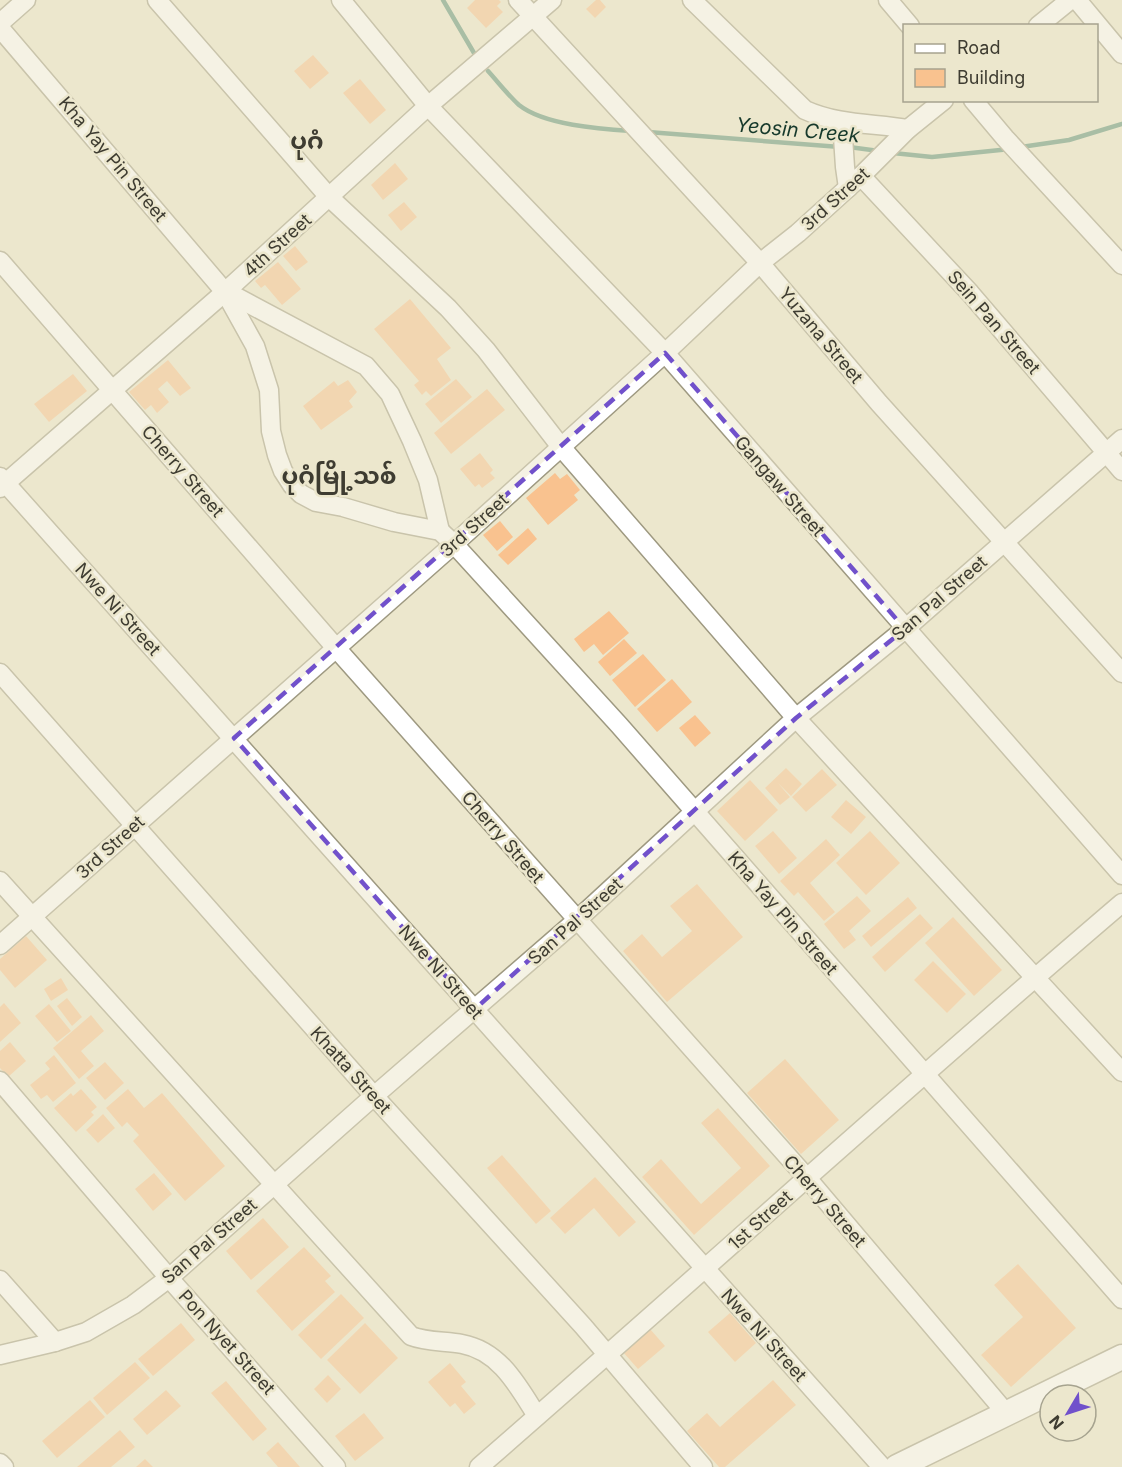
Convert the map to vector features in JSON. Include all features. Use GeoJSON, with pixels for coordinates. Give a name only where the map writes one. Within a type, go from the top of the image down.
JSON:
{"type":"FeatureCollection","features":[{"type":"Feature","properties":{"kind":"main road"},"geometry":{"type":"LineString","coordinates":[[897,1467],[1122,1357]]}},
{"type":"Feature","properties":{"kind":"street"},"geometry":{"type":"LineString","coordinates":[[0,23],[26,0]]}},
{"type":"Feature","properties":{"kind":"street"},"geometry":{"type":"LineString","coordinates":[[156,0],[329,196],[448,308],[486,350],[561,447],[796,718],[1122,1072]]}},
{"type":"Feature","properties":{"kind":"street","name":"Gangaw Street"},"geometry":{"type":"LineString","coordinates":[[341,0],[428,106],[665,353],[1122,875]]}},
{"type":"Feature","properties":{"kind":"street","name":"Yuzana Street"},"geometry":{"type":"LineString","coordinates":[[518,0],[760,263],[879,403],[1122,673]]}},
{"type":"Feature","properties":{"kind":"street","name":"4th Street"},"geometry":{"type":"LineString","coordinates":[[2,482],[114,390],[428,106],[552,0]]}},
{"type":"Feature","properties":{"kind":"street"},"geometry":{"type":"LineString","coordinates":[[692,0],[806,110],[843,130],[908,129]]}},
{"type":"Feature","properties":{"kind":"street"},"geometry":{"type":"LineString","coordinates":[[888,0],[908,24]]}},
{"type":"Feature","properties":{"kind":"street"},"geometry":{"type":"LineString","coordinates":[[1040,24],[1070,0]]}},
{"type":"Feature","properties":{"kind":"street"},"geometry":{"type":"LineString","coordinates":[[1077,0],[1097,24]]}},
{"type":"Feature","properties":{"kind":"street"},"geometry":{"type":"LineString","coordinates":[[1098,25],[1122,54]]}},
{"type":"Feature","properties":{"kind":"street","name":"Kha Yay Pin Street"},"geometry":{"type":"LineString","coordinates":[[0,28],[225,292],[255,346],[268,390],[271,431],[277,455],[292,485],[316,502],[440,531],[454,544],[619,725],[1122,1299]]}},
{"type":"Feature","properties":{"kind":"street","name":"3rd Street"},"geometry":{"type":"LineString","coordinates":[[0,945],[454,544],[665,353],[760,263],[798,233],[895,144],[908,129],[942,102]]}},
{"type":"Feature","properties":{"kind":"street"},"geometry":{"type":"LineString","coordinates":[[975,102],[1122,265]]}},
{"type":"Feature","properties":{"kind":"street"},"geometry":{"type":"LineString","coordinates":[[843,130],[845,167],[861,176]]}},
{"type":"Feature","properties":{"kind":"street","name":"Sein Pan Street"},"geometry":{"type":"LineString","coordinates":[[861,176],[970,293],[1122,471]]}},
{"type":"Feature","properties":{"kind":"street","name":"Cherry Street"},"geometry":{"type":"LineString","coordinates":[[0,261],[336,648],[807,1178],[1006,1413]]}},
{"type":"Feature","properties":{"kind":"street","name":"Kha Yay Pin Street"},"geometry":{"type":"LineString","coordinates":[[225,292],[366,366],[390,394],[412,441],[428,480],[440,531]]}},
{"type":"Feature","properties":{"kind":"street","name":"San Pal Street"},"geometry":{"type":"LineString","coordinates":[[0,1355],[56,1342],[86,1332],[133,1305],[169,1278],[577,920],[796,718],[905,629],[1122,439]]}},
{"type":"Feature","properties":{"kind":"street","name":"Nwe Ni Street"},"geometry":{"type":"LineString","coordinates":[[2,482],[234,738],[882,1467]]}},
{"type":"Feature","properties":{"kind":"street","name":"Khatta Street"},"geometry":{"type":"LineString","coordinates":[[0,673],[374,1096],[583,1326],[703,1467]]}},
{"type":"Feature","properties":{"kind":"street"},"geometry":{"type":"LineString","coordinates":[[0,880],[411,1336],[465,1345],[483,1351],[514,1380],[537,1416]]}},
{"type":"Feature","properties":{"kind":"street","name":"1st Street"},"geometry":{"type":"LineString","coordinates":[[479,1467],[924,1074],[1122,903]]}},
{"type":"Feature","properties":{"kind":"street","name":"Pon Nyet Street"},"geometry":{"type":"LineString","coordinates":[[0,1081],[169,1278],[336,1467]]}},
{"type":"Feature","properties":{"kind":"street"},"geometry":{"type":"LineString","coordinates":[[0,1280],[56,1342]]}},
{"type":"Feature","properties":{"kind":"street"},"geometry":{"type":"LineString","coordinates":[[0,1463],[4,1467]]}},
{"type":"Feature","properties":{"kind":"highlighted area"},"geometry":{"type":"Polygon","coordinates":[[[665,353],[905,629],[796,718],[475,1009],[234,738],[665,353]]]}},
{"type":"Feature","properties":{"kind":"building"},"geometry":{"type":"Polygon","coordinates":[[[475,0],[499,0],[501,2],[497,6],[503,12],[486,28],[467,8],[475,0]]]}},
{"type":"Feature","properties":{"kind":"building"},"geometry":{"type":"Polygon","coordinates":[[[596,0],[600,0],[606,7],[595,18],[586,9],[596,0]]]}},
{"type":"Feature","properties":{"kind":"building"},"geometry":{"type":"Polygon","coordinates":[[[313,55],[329,73],[310,89],[294,71],[313,55]]]}},
{"type":"Feature","properties":{"kind":"building"},"geometry":{"type":"Polygon","coordinates":[[[360,79],[386,110],[370,124],[343,93],[360,79]]]}},
{"type":"Feature","properties":{"kind":"building"},"geometry":{"type":"Polygon","coordinates":[[[395,163],[408,179],[383,200],[371,185],[395,163]]]}},
{"type":"Feature","properties":{"kind":"building"},"geometry":{"type":"Polygon","coordinates":[[[404,202],[417,217],[401,231],[388,215],[404,202]]]}},
{"type":"Feature","properties":{"kind":"building"},"geometry":{"type":"Polygon","coordinates":[[[295,246],[308,262],[296,271],[283,256],[295,246]]]}},
{"type":"Feature","properties":{"kind":"building"},"geometry":{"type":"Polygon","coordinates":[[[278,262],[301,289],[282,305],[265,285],[261,288],[255,281],[278,262]]]}},
{"type":"Feature","properties":{"kind":"building"},"geometry":{"type":"Polygon","coordinates":[[[410,299],[451,348],[437,359],[451,380],[431,396],[426,391],[422,395],[414,385],[419,381],[374,329],[410,299]]]}},
{"type":"Feature","properties":{"kind":"building"},"geometry":{"type":"Polygon","coordinates":[[[168,360],[191,388],[180,396],[167,381],[158,389],[169,402],[157,413],[151,405],[145,410],[129,392],[168,360]]]}},
{"type":"Feature","properties":{"kind":"building"},"geometry":{"type":"Polygon","coordinates":[[[73,374],[87,391],[49,422],[34,404],[73,374]]]}},
{"type":"Feature","properties":{"kind":"building"},"geometry":{"type":"Polygon","coordinates":[[[456,379],[472,397],[441,423],[425,404],[456,379]]]}},
{"type":"Feature","properties":{"kind":"building"},"geometry":{"type":"Polygon","coordinates":[[[348,380],[357,392],[349,401],[353,407],[321,430],[303,406],[334,381],[338,386],[348,380]]]}},
{"type":"Feature","properties":{"kind":"building"},"geometry":{"type":"Polygon","coordinates":[[[487,389],[505,410],[451,454],[434,433],[487,389]]]}},
{"type":"Feature","properties":{"kind":"building"},"geometry":{"type":"Polygon","coordinates":[[[480,453],[493,470],[490,473],[495,478],[482,488],[479,484],[475,487],[460,469],[480,453]]]}},
{"type":"Feature","properties":{"kind":"building"},"geometry":{"type":"Polygon","coordinates":[[[555,473],[560,479],[567,474],[580,490],[574,495],[578,500],[548,525],[526,498],[555,473]]]}},
{"type":"Feature","properties":{"kind":"building"},"geometry":{"type":"Polygon","coordinates":[[[500,521],[513,537],[497,551],[483,535],[500,521]]]}},
{"type":"Feature","properties":{"kind":"building"},"geometry":{"type":"Polygon","coordinates":[[[528,528],[537,539],[508,565],[498,555],[528,528]]]}},
{"type":"Feature","properties":{"kind":"building"},"geometry":{"type":"Polygon","coordinates":[[[609,611],[629,633],[603,655],[594,644],[584,652],[574,639],[609,611]]]}},
{"type":"Feature","properties":{"kind":"building"},"geometry":{"type":"Polygon","coordinates":[[[624,639],[637,653],[610,676],[598,662],[624,639]]]}},
{"type":"Feature","properties":{"kind":"building"},"geometry":{"type":"Polygon","coordinates":[[[643,654],[666,680],[635,707],[612,680],[643,654]]]}},
{"type":"Feature","properties":{"kind":"building"},"geometry":{"type":"Polygon","coordinates":[[[672,679],[692,702],[657,732],[637,709],[672,679]]]}},
{"type":"Feature","properties":{"kind":"building"},"geometry":{"type":"Polygon","coordinates":[[[695,715],[711,733],[695,747],[679,728],[695,715]]]}},
{"type":"Feature","properties":{"kind":"building"},"geometry":{"type":"Polygon","coordinates":[[[786,768],[802,784],[791,796],[778,783],[790,797],[780,805],[765,788],[786,768]]]}},
{"type":"Feature","properties":{"kind":"building"},"geometry":{"type":"Polygon","coordinates":[[[822,769],[837,785],[806,812],[792,797],[822,769]]]}},
{"type":"Feature","properties":{"kind":"building"},"geometry":{"type":"Polygon","coordinates":[[[750,780],[778,810],[745,841],[717,811],[750,780]]]}},
{"type":"Feature","properties":{"kind":"building"},"geometry":{"type":"Polygon","coordinates":[[[846,800],[866,817],[851,834],[831,817],[846,800]]]}},
{"type":"Feature","properties":{"kind":"building"},"geometry":{"type":"Polygon","coordinates":[[[773,831],[797,858],[779,874],[755,846],[773,831]]]}},
{"type":"Feature","properties":{"kind":"building"},"geometry":{"type":"Polygon","coordinates":[[[870,831],[900,863],[866,895],[836,863],[870,831]]]}},
{"type":"Feature","properties":{"kind":"building"},"geometry":{"type":"Polygon","coordinates":[[[826,839],[840,855],[810,883],[835,912],[824,921],[798,892],[794,896],[780,881],[826,839]]]}},
{"type":"Feature","properties":{"kind":"building"},"geometry":{"type":"Polygon","coordinates":[[[697,884],[743,937],[667,1002],[623,951],[642,934],[662,957],[692,931],[670,906],[697,884]]]}},
{"type":"Feature","properties":{"kind":"building"},"geometry":{"type":"Polygon","coordinates":[[[857,896],[871,911],[849,931],[856,940],[844,949],[824,924],[857,896]]]}},
{"type":"Feature","properties":{"kind":"building"},"geometry":{"type":"Polygon","coordinates":[[[908,897],[917,908],[871,947],[862,936],[908,897]]]}},
{"type":"Feature","properties":{"kind":"building"},"geometry":{"type":"Polygon","coordinates":[[[920,914],[933,928],[885,972],[872,957],[920,914]]]}},
{"type":"Feature","properties":{"kind":"building"},"geometry":{"type":"Polygon","coordinates":[[[953,917],[1002,970],[974,996],[925,943],[953,917]]]}},
{"type":"Feature","properties":{"kind":"building"},"geometry":{"type":"Polygon","coordinates":[[[26,936],[47,960],[15,988],[0,970],[0,959],[26,936]]]}},
{"type":"Feature","properties":{"kind":"building"},"geometry":{"type":"Polygon","coordinates":[[[933,961],[966,994],[947,1013],[914,980],[933,961]]]}},
{"type":"Feature","properties":{"kind":"building"},"geometry":{"type":"Polygon","coordinates":[[[61,978],[68,990],[51,1001],[44,989],[61,978]]]}},
{"type":"Feature","properties":{"kind":"building"},"geometry":{"type":"Polygon","coordinates":[[[67,998],[82,1017],[72,1026],[57,1006],[67,998]]]}},
{"type":"Feature","properties":{"kind":"building"},"geometry":{"type":"Polygon","coordinates":[[[4,1003],[21,1023],[0,1042],[0,1007],[4,1003]]]}},
{"type":"Feature","properties":{"kind":"building"},"geometry":{"type":"Polygon","coordinates":[[[49,1004],[71,1031],[57,1042],[35,1016],[49,1004]]]}},
{"type":"Feature","properties":{"kind":"building"},"geometry":{"type":"Polygon","coordinates":[[[91,1015],[104,1031],[81,1051],[94,1066],[79,1079],[53,1048],[91,1015]]]}},
{"type":"Feature","properties":{"kind":"building"},"geometry":{"type":"Polygon","coordinates":[[[10,1042],[26,1061],[8,1077],[0,1068],[0,1051],[10,1042]]]}},
{"type":"Feature","properties":{"kind":"building"},"geometry":{"type":"Polygon","coordinates":[[[54,1055],[76,1083],[53,1102],[47,1095],[41,1099],[30,1085],[50,1069],[45,1063],[54,1055]]]}},
{"type":"Feature","properties":{"kind":"building"},"geometry":{"type":"Polygon","coordinates":[[[785,1059],[839,1120],[801,1154],[747,1093],[785,1059]]]}},
{"type":"Feature","properties":{"kind":"building"},"geometry":{"type":"Polygon","coordinates":[[[105,1062],[124,1083],[105,1100],[86,1078],[105,1062]]]}},
{"type":"Feature","properties":{"kind":"building"},"geometry":{"type":"Polygon","coordinates":[[[81,1089],[97,1107],[91,1112],[94,1115],[76,1132],[54,1108],[71,1093],[73,1096],[81,1089]]]}},
{"type":"Feature","properties":{"kind":"building"},"geometry":{"type":"Polygon","coordinates":[[[128,1089],[144,1108],[162,1093],[225,1166],[185,1201],[133,1141],[139,1135],[127,1122],[122,1127],[106,1108],[128,1089]]]}},
{"type":"Feature","properties":{"kind":"building"},"geometry":{"type":"Polygon","coordinates":[[[718,1108],[770,1166],[694,1235],[642,1177],[661,1159],[701,1204],[741,1168],[701,1123],[718,1108]]]}},
{"type":"Feature","properties":{"kind":"building"},"geometry":{"type":"Polygon","coordinates":[[[103,1114],[115,1128],[98,1143],[86,1130],[103,1114]]]}},
{"type":"Feature","properties":{"kind":"building"},"geometry":{"type":"Polygon","coordinates":[[[502,1155],[551,1211],[536,1224],[487,1168],[502,1155]]]}},
{"type":"Feature","properties":{"kind":"building"},"geometry":{"type":"Polygon","coordinates":[[[154,1173],[172,1194],[153,1211],[135,1189],[154,1173]]]}},
{"type":"Feature","properties":{"kind":"building"},"geometry":{"type":"Polygon","coordinates":[[[595,1177],[636,1222],[619,1237],[594,1208],[565,1234],[550,1218],[595,1177]]]}},
{"type":"Feature","properties":{"kind":"building"},"geometry":{"type":"Polygon","coordinates":[[[263,1218],[289,1247],[251,1280],[226,1251],[263,1218]]]}},
{"type":"Feature","properties":{"kind":"building"},"geometry":{"type":"Polygon","coordinates":[[[304,1247],[331,1276],[325,1281],[335,1292],[292,1331],[256,1291],[304,1247]]]}},
{"type":"Feature","properties":{"kind":"building"},"geometry":{"type":"Polygon","coordinates":[[[1018,1264],[1076,1328],[1011,1387],[981,1355],[1023,1317],[994,1285],[1018,1264]]]}},
{"type":"Feature","properties":{"kind":"building"},"geometry":{"type":"Polygon","coordinates":[[[341,1294],[364,1318],[321,1359],[298,1335],[341,1294]]]}},
{"type":"Feature","properties":{"kind":"building"},"geometry":{"type":"Polygon","coordinates":[[[730,1313],[756,1343],[735,1362],[708,1332],[730,1313]]]}},
{"type":"Feature","properties":{"kind":"building"},"geometry":{"type":"Polygon","coordinates":[[[181,1323],[195,1340],[153,1376],[138,1359],[181,1323]]]}},
{"type":"Feature","properties":{"kind":"building"},"geometry":{"type":"Polygon","coordinates":[[[365,1323],[398,1358],[360,1394],[327,1360],[365,1323]]]}},
{"type":"Feature","properties":{"kind":"building"},"geometry":{"type":"Polygon","coordinates":[[[650,1329],[665,1346],[638,1369],[623,1352],[650,1329]]]}},
{"type":"Feature","properties":{"kind":"building"},"geometry":{"type":"Polygon","coordinates":[[[135,1362],[150,1378],[107,1415],[93,1398],[135,1362]]]}},
{"type":"Feature","properties":{"kind":"building"},"geometry":{"type":"Polygon","coordinates":[[[450,1363],[466,1382],[461,1386],[476,1404],[464,1414],[455,1403],[450,1407],[428,1382],[450,1363]]]}},
{"type":"Feature","properties":{"kind":"building"},"geometry":{"type":"Polygon","coordinates":[[[328,1375],[341,1389],[327,1403],[314,1389],[328,1375]]]}},
{"type":"Feature","properties":{"kind":"building"},"geometry":{"type":"Polygon","coordinates":[[[773,1380],[796,1405],[725,1467],[719,1467],[687,1431],[707,1413],[720,1427],[773,1380]]]}},
{"type":"Feature","properties":{"kind":"building"},"geometry":{"type":"Polygon","coordinates":[[[226,1381],[267,1429],[253,1441],[211,1393],[226,1381]]]}},
{"type":"Feature","properties":{"kind":"building"},"geometry":{"type":"Polygon","coordinates":[[[166,1390],[181,1406],[147,1435],[133,1419],[166,1390]]]}},
{"type":"Feature","properties":{"kind":"building"},"geometry":{"type":"Polygon","coordinates":[[[90,1400],[105,1417],[57,1458],[42,1441],[90,1400]]]}},
{"type":"Feature","properties":{"kind":"building"},"geometry":{"type":"Polygon","coordinates":[[[364,1413],[384,1438],[355,1461],[335,1436],[364,1413]]]}},
{"type":"Feature","properties":{"kind":"building"},"geometry":{"type":"Polygon","coordinates":[[[120,1430],[135,1447],[111,1467],[77,1467],[120,1430]]]}},
{"type":"Feature","properties":{"kind":"building"},"geometry":{"type":"Polygon","coordinates":[[[278,1442],[300,1467],[278,1467],[266,1453],[278,1442]]]}},
{"type":"Feature","properties":{"kind":"building"},"geometry":{"type":"Polygon","coordinates":[[[145,1459],[153,1467],[136,1467],[145,1459]]]}},
{"type":"Feature","properties":{"kind":"waterway","name":"Yeosin Creek"},"geometry":{"type":"LineString","coordinates":[[443,0],[474,53]]}},
{"type":"Feature","properties":{"kind":"waterway","name":"Yeosin Creek"},"geometry":{"type":"LineString","coordinates":[[488,71],[519,105],[530,112],[573,125],[631,131]]}},
{"type":"Feature","properties":{"kind":"waterway","name":"Yeosin Creek"},"geometry":{"type":"LineString","coordinates":[[1021,147],[1069,140],[1122,124]]}},
{"type":"Feature","properties":{"kind":"waterway","name":"Yeosin Creek"},"geometry":{"type":"LineString","coordinates":[[648,132],[840,147]]}},
{"type":"Feature","properties":{"kind":"waterway","name":"Yeosin Creek"},"geometry":{"type":"LineString","coordinates":[[849,147],[879,151]]}},
{"type":"Feature","properties":{"kind":"waterway","name":"Yeosin Creek"},"geometry":{"type":"LineString","coordinates":[[893,153],[932,157],[1010,149]]}},
{"type":"Feature","properties":{"kind":"district","name":"ပုဂံ"},"geometry":{"type":"Point","coordinates":[307,140]}},
{"type":"Feature","properties":{"kind":"district","name":"ပုဂံမြို့သစ်"},"geometry":{"type":"Point","coordinates":[339,475]}}]}
